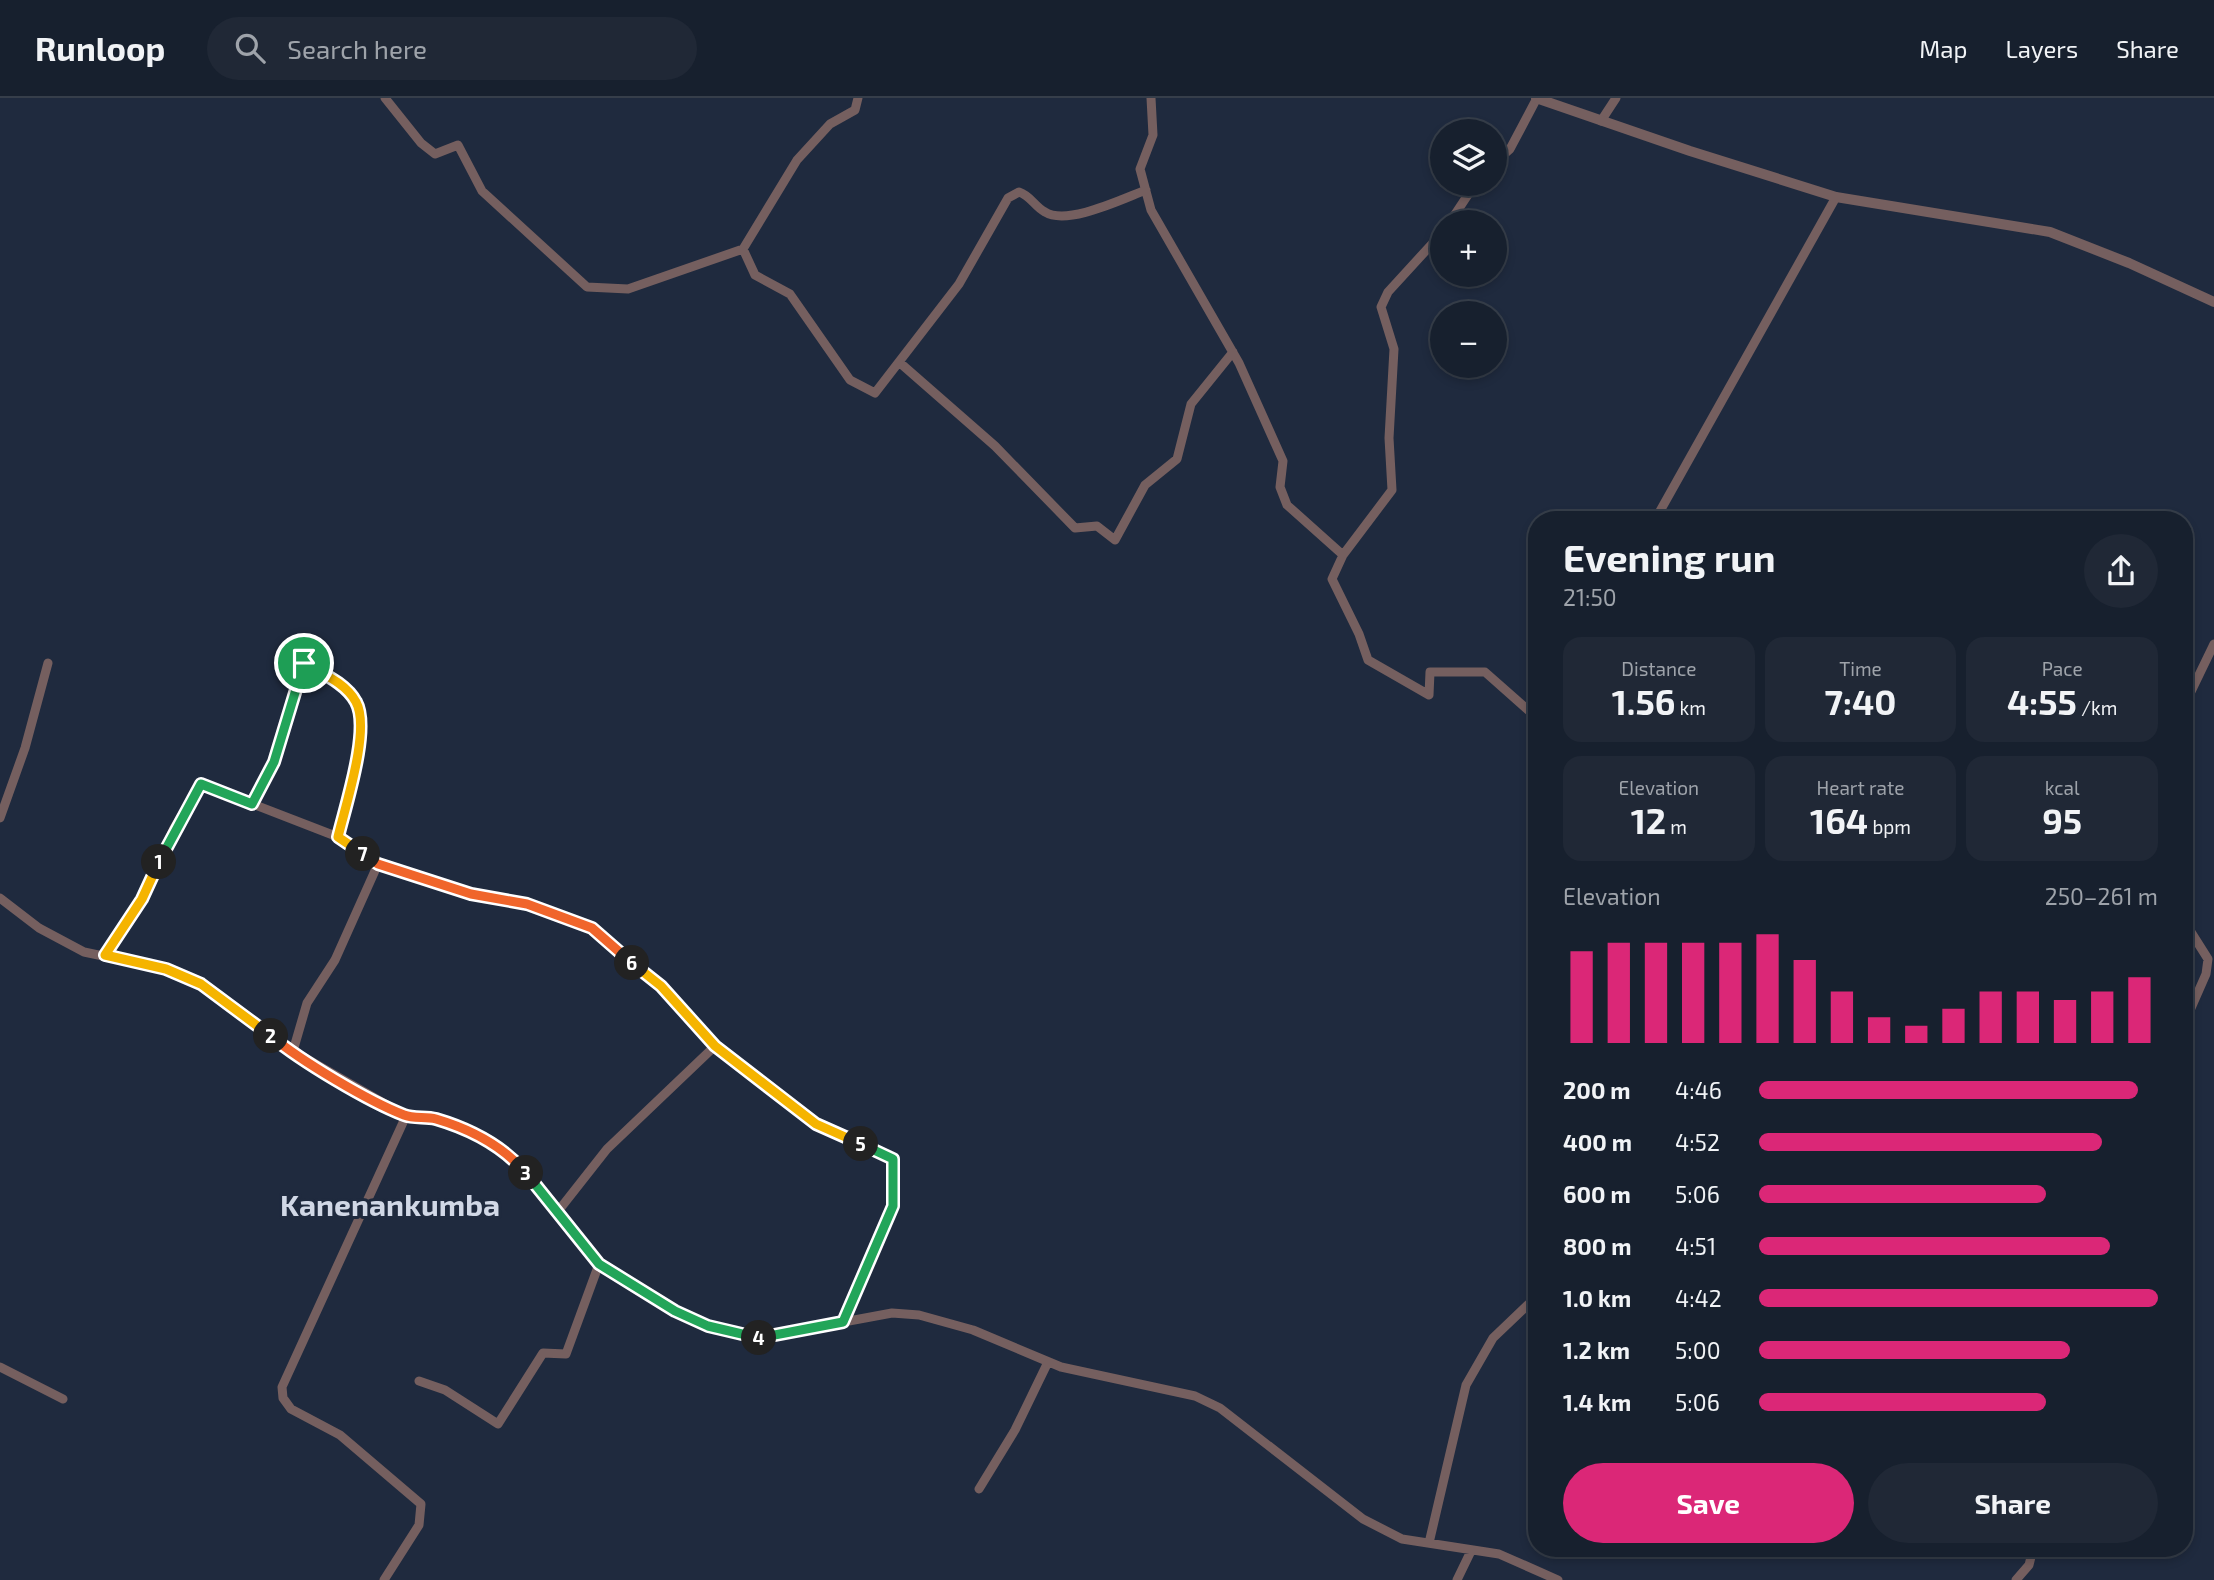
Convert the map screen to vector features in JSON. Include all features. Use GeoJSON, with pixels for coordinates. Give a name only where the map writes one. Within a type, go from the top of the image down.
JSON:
{"type":"FeatureCollection","features":[{"type":"Feature","properties":{"kind":"street"},"geometry":{"type":"LineString","coordinates":[[385,98],[421,143],[435,154],[458,145],[482,191],[587,287],[628,289],[743,249],[797,160],[830,124],[855,110],[858,98]]}},
{"type":"Feature","properties":{"kind":"street"},"geometry":{"type":"LineString","coordinates":[[1152,98],[1153,135],[1140,169],[1151,210],[1233,352],[1283,461],[1280,487],[1287,505],[1343,555]]}},
{"type":"Feature","properties":{"kind":"street"},"geometry":{"type":"LineString","coordinates":[[1507,152],[1537,98],[1836,197],[2050,232],[2129,263],[2214,302]]}},
{"type":"Feature","properties":{"kind":"street"},"geometry":{"type":"LineString","coordinates":[[1601,121],[1616,98]]}},
{"type":"Feature","properties":{"kind":"street"},"geometry":{"type":"LineString","coordinates":[[743,249],[755,275],[790,294],[850,380],[875,393],[959,284],[1008,198],[1018,192],[1028,195],[1044,212],[1063,219],[1146,190]]}},
{"type":"Feature","properties":{"kind":"street"},"geometry":{"type":"LineString","coordinates":[[1660,511],[1836,197]]}},
{"type":"Feature","properties":{"kind":"street"},"geometry":{"type":"LineString","coordinates":[[1430,246],[1388,292],[1381,307],[1394,349],[1389,438],[1392,490],[1343,555],[1332,579],[1359,634],[1368,660],[1429,695],[1430,671],[1485,672],[1528,710]]}},
{"type":"Feature","properties":{"kind":"street"},"geometry":{"type":"LineString","coordinates":[[899,362],[995,446],[1075,528],[1097,526],[1115,540],[1145,485],[1177,459],[1191,404],[1233,352]]}},
{"type":"Feature","properties":{"kind":"street"},"geometry":{"type":"LineString","coordinates":[[2193,687],[2214,644]]}},
{"type":"Feature","properties":{"kind":"street"},"geometry":{"type":"LineString","coordinates":[[0,818],[26,748],[48,663]]}},
{"type":"Feature","properties":{"kind":"street"},"geometry":{"type":"LineString","coordinates":[[252,804],[274,762],[304,663],[338,682],[356,702],[361,726],[338,837]]}},
{"type":"Feature","properties":{"kind":"street"},"geometry":{"type":"LineString","coordinates":[[105,955],[142,899],[174,828],[201,784],[338,837],[378,864],[471,894],[527,904],[592,928],[661,986],[715,1046],[816,1124],[893,1159],[893,1206],[843,1322]]}},
{"type":"Feature","properties":{"kind":"street"},"geometry":{"type":"LineString","coordinates":[[293,1052],[307,1003],[335,960],[378,864]]}},
{"type":"Feature","properties":{"kind":"street"},"geometry":{"type":"LineString","coordinates":[[0,898],[39,928],[83,952],[166,969],[201,984],[293,1052],[406,1116],[432,1118],[473,1131],[513,1158],[559,1210],[599,1264],[675,1311],[735,1335],[757,1338],[892,1313],[919,1315],[973,1330],[1048,1362],[1103,1378],[1195,1396],[1220,1408],[1363,1519],[1402,1539],[1499,1554],[1558,1580]]}},
{"type":"Feature","properties":{"kind":"street"},"geometry":{"type":"LineString","coordinates":[[2193,936],[2208,960],[2206,974],[2193,1004]]}},
{"type":"Feature","properties":{"kind":"street"},"geometry":{"type":"LineString","coordinates":[[559,1210],[607,1149],[715,1046]]}},
{"type":"Feature","properties":{"kind":"street"},"geometry":{"type":"LineString","coordinates":[[384,1580],[419,1525],[421,1504],[340,1435],[291,1409],[283,1398],[282,1387],[406,1116]]}},
{"type":"Feature","properties":{"kind":"street"},"geometry":{"type":"LineString","coordinates":[[419,1381],[445,1390],[498,1424],[543,1353],[566,1354],[599,1264]]}},
{"type":"Feature","properties":{"kind":"street"},"geometry":{"type":"LineString","coordinates":[[1429,1543],[1466,1385],[1493,1338],[1528,1305]]}},
{"type":"Feature","properties":{"kind":"street"},"geometry":{"type":"LineString","coordinates":[[979,1489],[1015,1430],[1048,1362]]}},
{"type":"Feature","properties":{"kind":"street"},"geometry":{"type":"LineString","coordinates":[[0,1367],[63,1399]]}},
{"type":"Feature","properties":{"kind":"street"},"geometry":{"type":"LineString","coordinates":[[1457,1580],[1471,1551]]}},
{"type":"Feature","properties":{"kind":"street"},"geometry":{"type":"LineString","coordinates":[[2016,1580],[2029,1565],[2031,1557]]}},
{"type":"Feature","properties":{"kind":"district","name":"Kanenankumba"},"geometry":{"type":"Point","coordinates":[390,1204]}},
{"type":"Feature","properties":{"kind":"route"},"geometry":{"type":"LineString","coordinates":[[304,663],[338,682],[356,702],[361,726],[338,837],[378,864],[471,894],[527,904],[592,928],[661,986],[715,1046],[816,1124],[893,1159],[893,1206],[843,1322],[757,1338],[735,1335],[675,1311],[599,1264],[559,1210],[513,1158],[473,1131],[432,1118],[406,1116],[307,1061],[278,1042],[239,1009],[201,984],[166,969],[105,955],[142,899],[174,828],[201,784],[252,804],[274,762],[304,663]]}}]}
